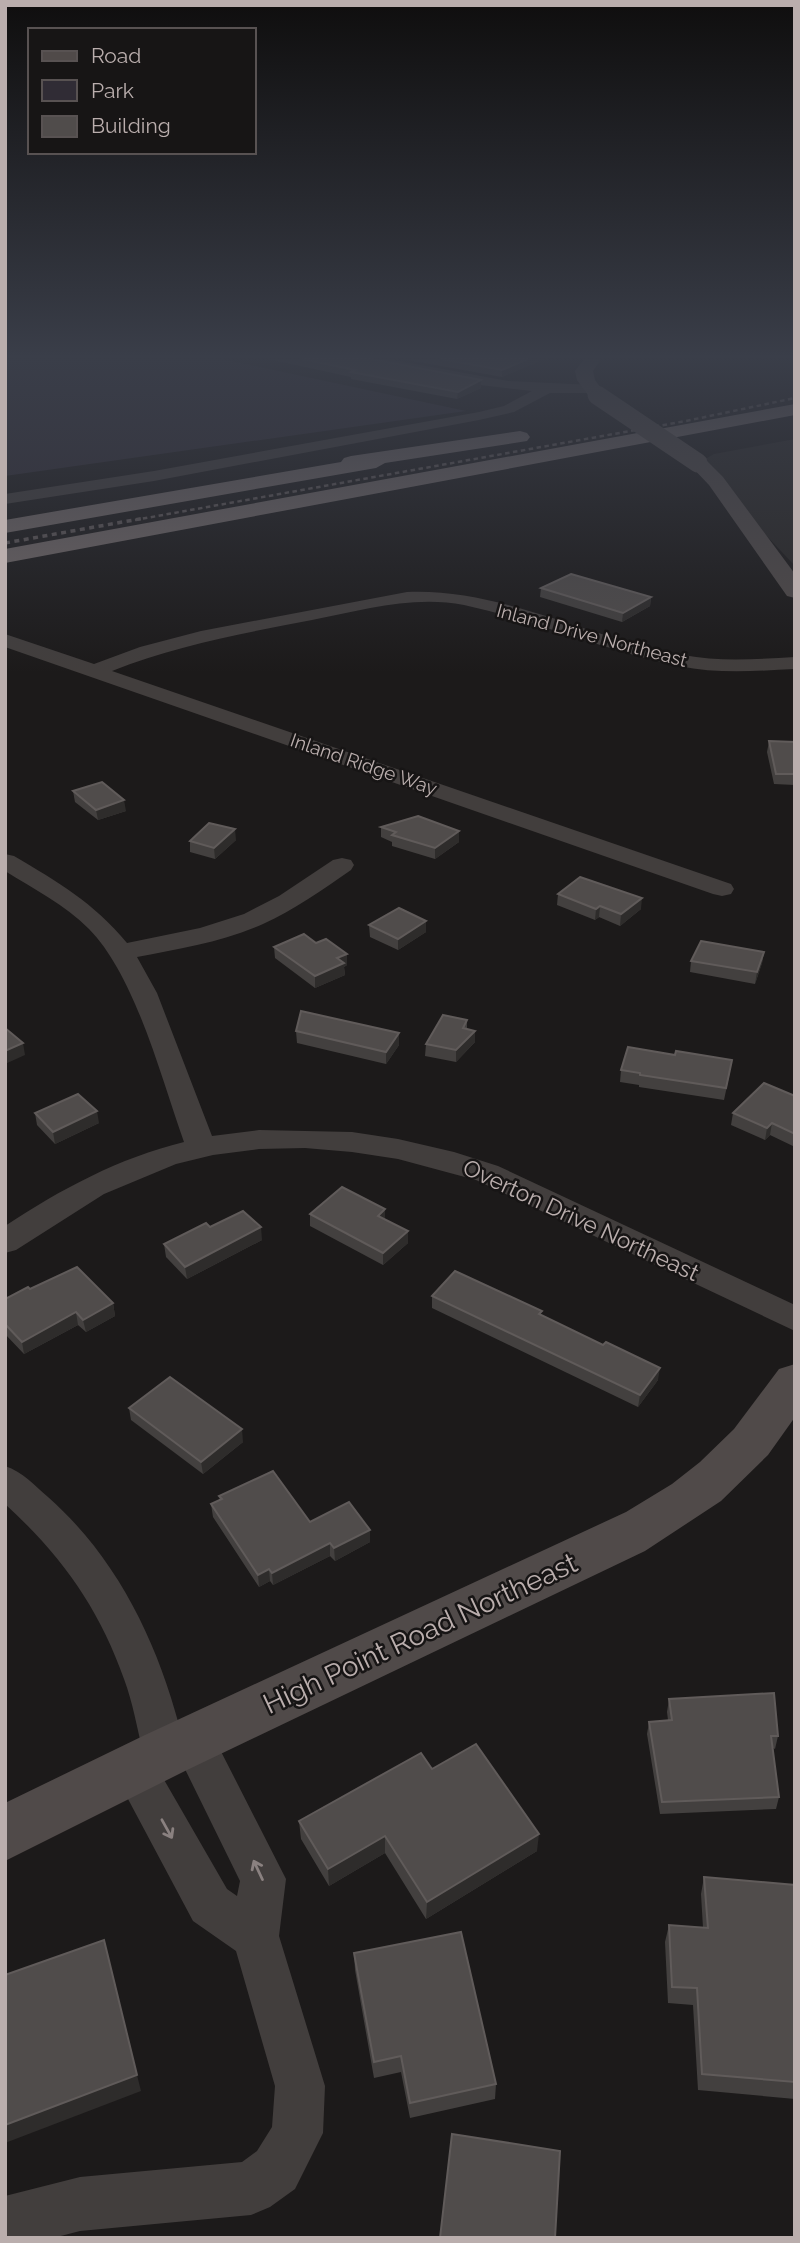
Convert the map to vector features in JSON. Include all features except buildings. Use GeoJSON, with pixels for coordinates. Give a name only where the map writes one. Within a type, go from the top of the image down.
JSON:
{"type":"FeatureCollection","features":[{"type":"Feature","properties":{"kind":"highway"},"geometry":{"type":"LineString","coordinates":[[5,516],[346,464]]}},
{"type":"Feature","properties":{"kind":"highway"},"geometry":{"type":"LineString","coordinates":[[5,527],[369,464]]}},
{"type":"Feature","properties":{"kind":"highway"},"geometry":{"type":"LineString","coordinates":[[5,556],[507,464]]}},
{"type":"Feature","properties":{"kind":"highway"},"geometry":{"type":"LineString","coordinates":[[5,567],[176,533],[232,516]]}},
{"type":"Feature","properties":{"kind":"street"},"geometry":{"type":"LineString","coordinates":[[5,499],[218,464]]}},
{"type":"Feature","properties":{"kind":"street"},"geometry":{"type":"LineString","coordinates":[[699,464],[716,481],[795,591]]}},
{"type":"Feature","properties":{"kind":"street","name":"Inland Drive Northeast"},"geometry":{"type":"LineString","coordinates":[[94,671],[144,651],[198,635],[433,589],[681,661],[736,666],[795,663]]}},
{"type":"Feature","properties":{"kind":"street","name":"Inland Ridge Way"},"geometry":{"type":"LineString","coordinates":[[5,640],[723,888]]}},
{"type":"Feature","properties":{"kind":"street"},"geometry":{"type":"LineString","coordinates":[[5,861],[37,877],[67,898],[98,924],[121,952],[144,993],[202,1149]]}},
{"type":"Feature","properties":{"kind":"street"},"geometry":{"type":"LineString","coordinates":[[121,952],[194,938],[251,920],[288,902],[342,865]]}},
{"type":"Feature","properties":{"kind":"street","name":"Overton Drive Northeast"},"geometry":{"type":"LineString","coordinates":[[5,1242],[68,1200],[124,1172],[202,1149],[258,1141],[320,1139],[381,1144],[440,1157],[487,1173],[795,1319]]}},
{"type":"Feature","properties":{"kind":"street","name":"High Point Road Northeast"},"geometry":{"type":"LineString","coordinates":[[5,1833],[164,1754],[627,1536],[677,1508],[714,1480],[746,1448],[795,1381]]}},
{"type":"Feature","properties":{"kind":"street"},"geometry":{"type":"LineString","coordinates":[[5,1481],[56,1527],[90,1569],[123,1626],[146,1681],[164,1754],[210,1905],[255,1936]]}},
{"type":"Feature","properties":{"kind":"street"},"geometry":{"type":"LineString","coordinates":[[5,2223],[80,2204],[251,2188],[276,2170],[297,2133],[300,2086],[255,1936],[263,1879],[164,1754]]}},
{"type":"Feature","properties":{"kind":"shaded area"},"geometry":{"type":"Polygon","coordinates":[[[699,464],[795,464],[795,566],[699,464]]]}},
{"type":"Feature","properties":{"kind":"green space"},"geometry":{"type":"Polygon","coordinates":[[[5,464],[92,464],[5,476],[5,464]]]}},
{"type":"Feature","properties":{"kind":"railway"},"geometry":{"type":"LineString","coordinates":[[135,520],[448,464]]}},
{"type":"Feature","properties":{"kind":"railway"},"geometry":{"type":"LineString","coordinates":[[5,543],[145,518]]}}]}
